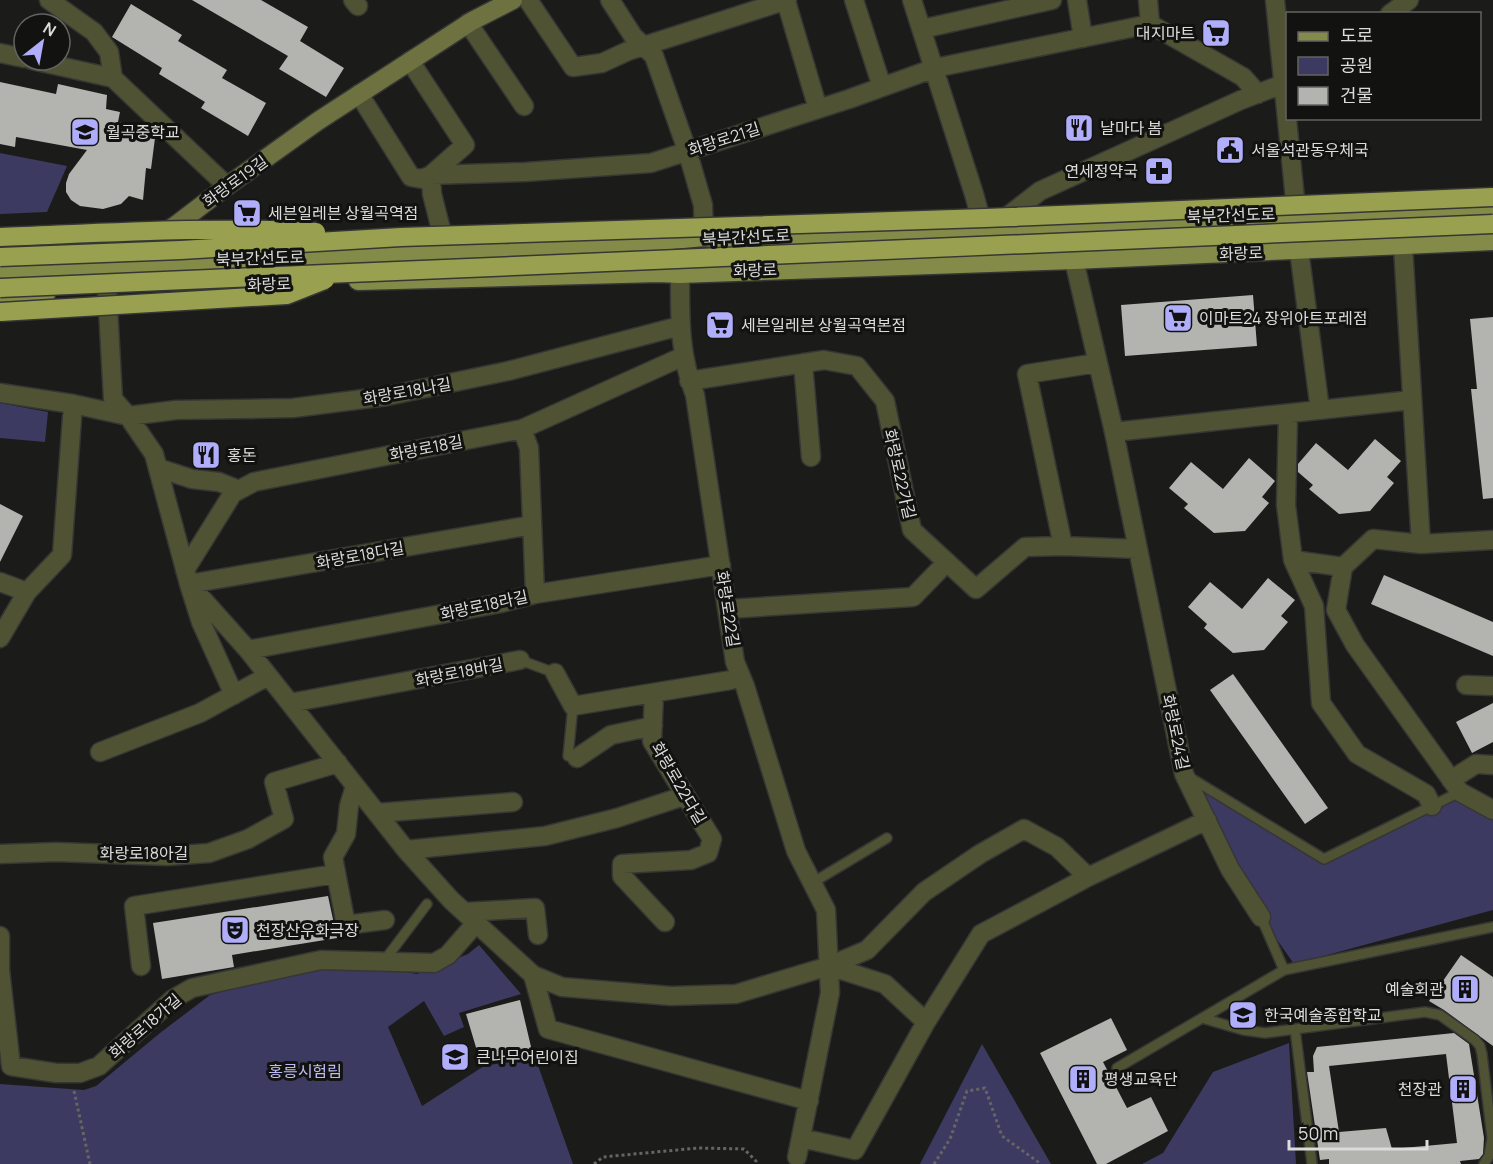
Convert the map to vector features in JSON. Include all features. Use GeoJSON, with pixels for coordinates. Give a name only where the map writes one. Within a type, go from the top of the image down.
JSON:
{"type":"FeatureCollection","features":[{"type":"Feature","properties":{"kind":"highway","name":"북부간선도로"},"geometry":{"type":"LineString","coordinates":[[0,257],[181,250],[402,237],[1493,198]]}},
{"type":"Feature","properties":{"kind":"highway","name":"북부간선도로"},"geometry":{"type":"LineString","coordinates":[[0,288],[1493,224]]}},
{"type":"Feature","properties":{"kind":"highway"},"geometry":{"type":"LineString","coordinates":[[0,237],[276,230],[402,237]]}},
{"type":"Feature","properties":{"kind":"highway"},"geometry":{"type":"LineString","coordinates":[[0,312],[287,295],[338,274]]}},
{"type":"Feature","properties":{"kind":"main road","name":"화랑로"},"geometry":{"type":"LineString","coordinates":[[0,272],[661,241],[704,237],[759,242],[1493,211]]}},
{"type":"Feature","properties":{"kind":"main road","name":"화랑로"},"geometry":{"type":"LineString","coordinates":[[0,298],[107,289],[680,274],[1074,260],[1493,241]]}},
{"type":"Feature","properties":{"kind":"street"},"geometry":{"type":"LineString","coordinates":[[49,0],[94,32],[109,52],[113,78]]}},
{"type":"Feature","properties":{"kind":"street","name":"화랑로19길"},"geometry":{"type":"LineString","coordinates":[[110,268],[176,225],[227,186],[359,94],[468,23],[513,0]]}},
{"type":"Feature","properties":{"kind":"street"},"geometry":{"type":"LineString","coordinates":[[528,0],[573,67],[602,63],[643,46],[786,0],[818,109]]}},
{"type":"Feature","properties":{"kind":"street"},"geometry":{"type":"LineString","coordinates":[[610,0],[633,36],[654,56],[687,150],[703,205],[704,237]]}},
{"type":"Feature","properties":{"kind":"street"},"geometry":{"type":"LineString","coordinates":[[854,0],[882,87]]}},
{"type":"Feature","properties":{"kind":"street"},"geometry":{"type":"LineString","coordinates":[[912,0],[985,234],[1041,191],[1286,82],[1275,0]]}},
{"type":"Feature","properties":{"kind":"street"},"geometry":{"type":"LineString","coordinates":[[922,29],[1052,0]]}},
{"type":"Feature","properties":{"kind":"street"},"geometry":{"type":"LineString","coordinates":[[1077,0],[1083,38]]}},
{"type":"Feature","properties":{"kind":"street"},"geometry":{"type":"LineString","coordinates":[[1148,0],[1150,24],[1243,77],[1258,94]]}},
{"type":"Feature","properties":{"kind":"street"},"geometry":{"type":"LineString","coordinates":[[1393,12],[1409,0]]}},
{"type":"Feature","properties":{"kind":"street"},"geometry":{"type":"LineString","coordinates":[[468,23],[524,106]]}},
{"type":"Feature","properties":{"kind":"street","name":"화랑로21길"},"geometry":{"type":"LineString","coordinates":[[431,175],[525,172],[651,163],[935,68],[1150,24]]}},
{"type":"Feature","properties":{"kind":"street"},"geometry":{"type":"LineString","coordinates":[[359,94],[411,177],[422,179],[431,175],[465,145],[410,61]]}},
{"type":"Feature","properties":{"kind":"street"},"geometry":{"type":"LineString","coordinates":[[72,69],[113,78],[227,186]]}},
{"type":"Feature","properties":{"kind":"street"},"geometry":{"type":"LineString","coordinates":[[1289,120],[1297,219]]}},
{"type":"Feature","properties":{"kind":"street"},"geometry":{"type":"LineString","coordinates":[[431,175],[432,194],[447,251]]}},
{"type":"Feature","properties":{"kind":"street"},"geometry":{"type":"LineString","coordinates":[[748,270],[747,255],[759,242]]}},
{"type":"Feature","properties":{"kind":"street"},"geometry":{"type":"LineString","coordinates":[[1403,246],[1421,544]]}},
{"type":"Feature","properties":{"kind":"street"},"geometry":{"type":"LineString","coordinates":[[1299,250],[1320,410]]}},
{"type":"Feature","properties":{"kind":"street","name":"화랑로24길"},"geometry":{"type":"LineString","coordinates":[[1074,260],[1114,432],[1185,774],[1230,869],[1261,917]]}},
{"type":"Feature","properties":{"kind":"street","name":"화랑로22길"},"geometry":{"type":"LineString","coordinates":[[680,274],[680,326],[684,356],[689,381],[695,395],[735,662],[796,851],[826,910],[830,993],[797,1157]]}},
{"type":"Feature","properties":{"kind":"street"},"geometry":{"type":"LineString","coordinates":[[107,289],[113,399],[129,416],[154,454],[201,622],[234,694]]}},
{"type":"Feature","properties":{"kind":"street","name":"화랑로18나길"},"geometry":{"type":"LineString","coordinates":[[129,416],[176,410],[293,408],[387,396],[508,371],[680,326]]}},
{"type":"Feature","properties":{"kind":"street","name":"화랑로18길"},"geometry":{"type":"LineString","coordinates":[[239,490],[254,482],[522,429],[684,356]]}},
{"type":"Feature","properties":{"kind":"street","name":"화랑로22가길"},"geometry":{"type":"LineString","coordinates":[[689,381],[824,360],[856,366],[885,401],[912,530],[976,589],[1025,547],[1138,549]]}},
{"type":"Feature","properties":{"kind":"street"},"geometry":{"type":"LineString","coordinates":[[803,363],[811,457]]}},
{"type":"Feature","properties":{"kind":"street"},"geometry":{"type":"LineString","coordinates":[[1063,546],[1028,374],[1098,363]]}},
{"type":"Feature","properties":{"kind":"street"},"geometry":{"type":"LineString","coordinates":[[0,393],[73,404],[129,416]]}},
{"type":"Feature","properties":{"kind":"street"},"geometry":{"type":"LineString","coordinates":[[1114,432],[1412,400]]}},
{"type":"Feature","properties":{"kind":"street"},"geometry":{"type":"LineString","coordinates":[[0,638],[27,592],[62,555],[73,404]]}},
{"type":"Feature","properties":{"kind":"street"},"geometry":{"type":"LineString","coordinates":[[1288,414],[1286,505],[1293,560],[1314,606],[1321,703],[1357,754],[1426,794],[1432,806]]}},
{"type":"Feature","properties":{"kind":"street"},"geometry":{"type":"LineString","coordinates":[[522,429],[529,448],[535,594]]}},
{"type":"Feature","properties":{"kind":"street"},"geometry":{"type":"LineString","coordinates":[[158,468],[192,479],[219,482],[239,490]]}},
{"type":"Feature","properties":{"kind":"street"},"geometry":{"type":"LineString","coordinates":[[187,577],[232,493],[239,490]]}},
{"type":"Feature","properties":{"kind":"street","name":"화랑로18다길"},"geometry":{"type":"LineString","coordinates":[[187,577],[532,525]]}},
{"type":"Feature","properties":{"kind":"street"},"geometry":{"type":"LineString","coordinates":[[1493,540],[1421,544],[1373,539],[1343,567],[1336,610],[1355,645],[1455,786],[1493,810]]}},
{"type":"Feature","properties":{"kind":"street"},"geometry":{"type":"LineString","coordinates":[[1293,560],[1343,567]]}},
{"type":"Feature","properties":{"kind":"street"},"geometry":{"type":"LineString","coordinates":[[728,609],[913,597],[947,562]]}},
{"type":"Feature","properties":{"kind":"street","name":"화랑로18라길"},"geometry":{"type":"LineString","coordinates":[[248,650],[501,603],[535,594],[721,565]]}},
{"type":"Feature","properties":{"kind":"street"},"geometry":{"type":"LineString","coordinates":[[187,577],[248,650],[406,850],[476,923],[533,975],[562,987],[671,996],[736,994],[829,966],[867,950],[924,892],[980,854],[1024,829],[1057,847],[1088,877]]}},
{"type":"Feature","properties":{"kind":"street"},"geometry":{"type":"LineString","coordinates":[[0,582],[27,592]]}},
{"type":"Feature","properties":{"kind":"street","name":"화랑로18바길"},"geometry":{"type":"LineString","coordinates":[[290,703],[520,660]]}},
{"type":"Feature","properties":{"kind":"street","name":"화랑로18바길"},"geometry":{"type":"LineString","coordinates":[[555,672],[573,706]]}},
{"type":"Feature","properties":{"kind":"street"},"geometry":{"type":"LineString","coordinates":[[100,752],[200,713],[268,676]]}},
{"type":"Feature","properties":{"kind":"street"},"geometry":{"type":"LineString","coordinates":[[573,706],[731,680],[741,676]]}},
{"type":"Feature","properties":{"kind":"street"},"geometry":{"type":"LineString","coordinates":[[1466,685],[1493,686]]}},
{"type":"Feature","properties":{"kind":"street","name":"화랑로22다길"},"geometry":{"type":"LineString","coordinates":[[654,693],[652,741],[712,839],[708,853],[691,860],[622,864],[622,876],[665,922]]}},
{"type":"Feature","properties":{"kind":"street"},"geometry":{"type":"LineString","coordinates":[[577,758],[610,735],[653,726]]}},
{"type":"Feature","properties":{"kind":"street","name":"화랑로18아길"},"geometry":{"type":"LineString","coordinates":[[0,854],[56,852],[166,856],[209,853],[248,839],[284,819],[274,782],[338,763]]}},
{"type":"Feature","properties":{"kind":"street"},"geometry":{"type":"LineString","coordinates":[[1455,786],[1476,764],[1493,765]]}},
{"type":"Feature","properties":{"kind":"street"},"geometry":{"type":"LineString","coordinates":[[355,786],[349,806],[346,834],[333,857],[334,874],[346,925],[386,920]]}},
{"type":"Feature","properties":{"kind":"street"},"geometry":{"type":"LineString","coordinates":[[406,850],[545,836],[617,818],[684,796]]}},
{"type":"Feature","properties":{"kind":"street"},"geometry":{"type":"LineString","coordinates":[[376,813],[513,802]]}},
{"type":"Feature","properties":{"kind":"street"},"geometry":{"type":"LineString","coordinates":[[801,1138],[855,1150],[926,1022],[981,934],[1088,877],[1207,820]]}},
{"type":"Feature","properties":{"kind":"street"},"geometry":{"type":"LineString","coordinates":[[141,966],[134,906],[334,874]]}},
{"type":"Feature","properties":{"kind":"street"},"geometry":{"type":"LineString","coordinates":[[476,923],[535,908],[538,935]]}},
{"type":"Feature","properties":{"kind":"street","name":"화랑로18가길"},"geometry":{"type":"LineString","coordinates":[[0,936],[0,970],[11,1066],[56,1073],[80,1073],[99,1066],[173,999],[192,988],[321,960],[434,963],[448,955],[476,923]]}},
{"type":"Feature","properties":{"kind":"street"},"geometry":{"type":"LineString","coordinates":[[829,966],[885,984],[926,1022]]}},
{"type":"Feature","properties":{"kind":"street"},"geometry":{"type":"LineString","coordinates":[[533,975],[548,1029],[809,1101]]}},
{"type":"Feature","properties":{"kind":"lane","name":"화랑로18바길"},"geometry":{"type":"LineString","coordinates":[[520,660],[555,672]]}},
{"type":"Feature","properties":{"kind":"lane"},"geometry":{"type":"LineString","coordinates":[[573,706],[568,756],[577,758]]}},
{"type":"Feature","properties":{"kind":"lane"},"geometry":{"type":"LineString","coordinates":[[1185,774],[1324,859],[1432,806],[1455,786]]}},
{"type":"Feature","properties":{"kind":"lane"},"geometry":{"type":"LineString","coordinates":[[812,883],[886,838]]}},
{"type":"Feature","properties":{"kind":"lane"},"geometry":{"type":"LineString","coordinates":[[384,961],[427,904]]}},
{"type":"Feature","properties":{"kind":"lane"},"geometry":{"type":"LineString","coordinates":[[1261,917],[1284,970]]}},
{"type":"Feature","properties":{"kind":"lane"},"geometry":{"type":"LineString","coordinates":[[1117,1068],[1284,970],[1493,927]]}},
{"type":"Feature","properties":{"kind":"lane"},"geometry":{"type":"LineString","coordinates":[[1202,1018],[1265,1033],[1425,1012],[1440,1015],[1475,1041],[1482,1054],[1492,1138],[1489,1156],[1484,1164]]}},
{"type":"Feature","properties":{"kind":"lane"},"geometry":{"type":"LineString","coordinates":[[1295,1029],[1312,1164]]}},
{"type":"Feature","properties":{"kind":"path"},"geometry":{"type":"LineString","coordinates":[[934,1164],[950,1139],[968,1091],[985,1088],[1002,1136],[1041,1164]]}},
{"type":"Feature","properties":{"kind":"path"},"geometry":{"type":"LineString","coordinates":[[74,1089],[90,1164]]}},
{"type":"Feature","properties":{"kind":"path"},"geometry":{"type":"LineString","coordinates":[[594,1164],[603,1157],[698,1148],[744,1149],[756,1161],[756,1164]]}},
{"type":"Feature","properties":{"kind":"green space"},"geometry":{"type":"Polygon","coordinates":[[[0,153],[67,166],[47,212],[0,214],[0,153]]]}},
{"type":"Feature","properties":{"kind":"green space"},"geometry":{"type":"Polygon","coordinates":[[[0,403],[48,412],[45,442],[0,438],[0,403]]]}},
{"type":"Feature","properties":{"kind":"green space"},"geometry":{"type":"Polygon","coordinates":[[[1184,774],[1324,859],[1460,792],[1493,810],[1493,910],[1294,964],[1261,917],[1184,774]]]}},
{"type":"Feature","properties":{"kind":"green space","name":"홍릉시험림"},"geometry":{"type":"Polygon","coordinates":[[[479,945],[521,994],[459,1013],[464,1027],[444,1036],[424,1001],[388,1027],[422,1106],[484,1066],[535,1057],[573,1164],[0,1164],[0,1084],[84,1090],[96,1086],[210,995],[322,966],[394,970],[417,974],[468,954],[479,945]]]}},
{"type":"Feature","properties":{"kind":"green space"},"geometry":{"type":"Polygon","coordinates":[[[1289,1043],[1296,1164],[1142,1164],[1163,1153],[1213,1072],[1289,1043]]]}},
{"type":"Feature","properties":{"kind":"green space"},"geometry":{"type":"Polygon","coordinates":[[[982,1044],[1051,1164],[920,1164],[982,1044]]]}},
{"type":"Feature","properties":{"kind":"building"},"geometry":{"type":"Polygon","coordinates":[[[192,0],[261,0],[308,27],[300,41],[344,68],[326,97],[279,69],[288,56],[192,0]]]}},
{"type":"Feature","properties":{"kind":"building"},"geometry":{"type":"Polygon","coordinates":[[[131,4],[182,35],[178,41],[227,70],[222,78],[266,103],[248,136],[201,108],[205,102],[159,74],[162,68],[112,37],[131,4]]]}},
{"type":"Feature","properties":{"kind":"building"},"geometry":{"type":"Polygon","coordinates":[[[0,82],[56,94],[58,84],[107,95],[106,109],[120,112],[118,122],[134,126],[134,134],[155,138],[151,169],[146,168],[143,200],[129,196],[121,204],[103,209],[80,206],[71,200],[66,192],[66,183],[69,174],[87,150],[16,137],[15,147],[0,144],[0,82]]]}},
{"type":"Feature","properties":{"kind":"building"},"geometry":{"type":"Polygon","coordinates":[[[1253,295],[1257,346],[1125,356],[1121,305],[1253,295]]]}},
{"type":"Feature","properties":{"kind":"building"},"geometry":{"type":"Polygon","coordinates":[[[1493,317],[1493,498],[1483,499],[1471,389],[1477,389],[1470,319],[1493,317]]]}},
{"type":"Feature","properties":{"kind":"building"},"geometry":{"type":"Polygon","coordinates":[[[1375,439],[1401,461],[1387,477],[1394,483],[1370,511],[1339,514],[1309,489],[1313,485],[1298,472],[1298,464],[1316,443],[1348,470],[1375,439]]]}},
{"type":"Feature","properties":{"kind":"building"},"geometry":{"type":"Polygon","coordinates":[[[1249,458],[1275,481],[1262,497],[1269,503],[1245,531],[1214,533],[1184,508],[1188,504],[1169,488],[1191,462],[1223,489],[1249,458]]]}},
{"type":"Feature","properties":{"kind":"building"},"geometry":{"type":"Polygon","coordinates":[[[0,504],[23,516],[0,562],[0,504]]]}},
{"type":"Feature","properties":{"kind":"building"},"geometry":{"type":"Polygon","coordinates":[[[1384,575],[1493,622],[1493,656],[1371,604],[1384,575]]]}},
{"type":"Feature","properties":{"kind":"building"},"geometry":{"type":"Polygon","coordinates":[[[1268,578],[1295,600],[1281,616],[1288,622],[1264,650],[1233,653],[1204,628],[1207,624],[1188,607],[1210,582],[1242,609],[1268,578]]]}},
{"type":"Feature","properties":{"kind":"building"},"geometry":{"type":"Polygon","coordinates":[[[1233,674],[1328,808],[1305,824],[1210,690],[1233,674]]]}},
{"type":"Feature","properties":{"kind":"building"},"geometry":{"type":"Polygon","coordinates":[[[1493,703],[1493,742],[1472,753],[1456,722],[1493,703]]]}},
{"type":"Feature","properties":{"kind":"building"},"geometry":{"type":"Polygon","coordinates":[[[328,896],[337,938],[232,955],[234,967],[162,979],[153,923],[328,896]]]}},
{"type":"Feature","properties":{"kind":"building","name":"예술회관"},"geometry":{"type":"Polygon","coordinates":[[[1461,955],[1493,977],[1493,1046],[1429,1001],[1461,955]]]}},
{"type":"Feature","properties":{"kind":"building"},"geometry":{"type":"Polygon","coordinates":[[[520,1000],[532,1051],[481,1064],[466,1014],[520,1000]]]}},
{"type":"Feature","properties":{"kind":"building","name":"평생교육단"},"geometry":{"type":"Polygon","coordinates":[[[1111,1018],[1127,1050],[1103,1062],[1127,1108],[1151,1097],[1168,1131],[1106,1164],[1097,1164],[1040,1053],[1111,1018]]]}},
{"type":"Feature","properties":{"kind":"building","name":"천장관"},"geometry":{"type":"Polygon","coordinates":[[[1454,1033],[1469,1044],[1484,1138],[1483,1154],[1479,1159],[1460,1161],[1461,1164],[1329,1164],[1329,1159],[1320,1160],[1307,1072],[1314,1072],[1313,1056],[1317,1047],[1454,1033]],[[1446,1054],[1329,1066],[1339,1132],[1386,1128],[1392,1149],[1457,1143],[1446,1054]]]}},
{"type":"Feature","properties":{"kind":"place","name":"대지마트"},"geometry":{"type":"Point","coordinates":[1216,33]}},
{"type":"Feature","properties":{"kind":"place","name":"날마다 봄"},"geometry":{"type":"Point","coordinates":[1079,128]}},
{"type":"Feature","properties":{"kind":"place","name":"월곡중학교"},"geometry":{"type":"Point","coordinates":[85,132]}},
{"type":"Feature","properties":{"kind":"place","name":"서울석관동우체국"},"geometry":{"type":"Point","coordinates":[1230,150]}},
{"type":"Feature","properties":{"kind":"place","name":"연세정약국"},"geometry":{"type":"Point","coordinates":[1159,171]}},
{"type":"Feature","properties":{"kind":"place","name":"세븐일레븐 상월곡역점"},"geometry":{"type":"Point","coordinates":[247,213]}},
{"type":"Feature","properties":{"kind":"place","name":"이마트24 장위아트포레점"},"geometry":{"type":"Point","coordinates":[1178,318]}},
{"type":"Feature","properties":{"kind":"place","name":"세븐일레븐 상월곡역본점"},"geometry":{"type":"Point","coordinates":[720,325]}},
{"type":"Feature","properties":{"kind":"place","name":"홍돈"},"geometry":{"type":"Point","coordinates":[206,455]}},
{"type":"Feature","properties":{"kind":"place","name":"천장산우화극장"},"geometry":{"type":"Point","coordinates":[235,930]}},
{"type":"Feature","properties":{"kind":"place","name":"예술회관"},"geometry":{"type":"Point","coordinates":[1465,989]}},
{"type":"Feature","properties":{"kind":"place","name":"한국예술종합학교"},"geometry":{"type":"Point","coordinates":[1243,1015]}},
{"type":"Feature","properties":{"kind":"place","name":"큰나무어린이집"},"geometry":{"type":"Point","coordinates":[455,1057]}},
{"type":"Feature","properties":{"kind":"place","name":"평생교육단"},"geometry":{"type":"Point","coordinates":[1083,1079]}},
{"type":"Feature","properties":{"kind":"place","name":"천장관"},"geometry":{"type":"Point","coordinates":[1463,1089]}}]}
